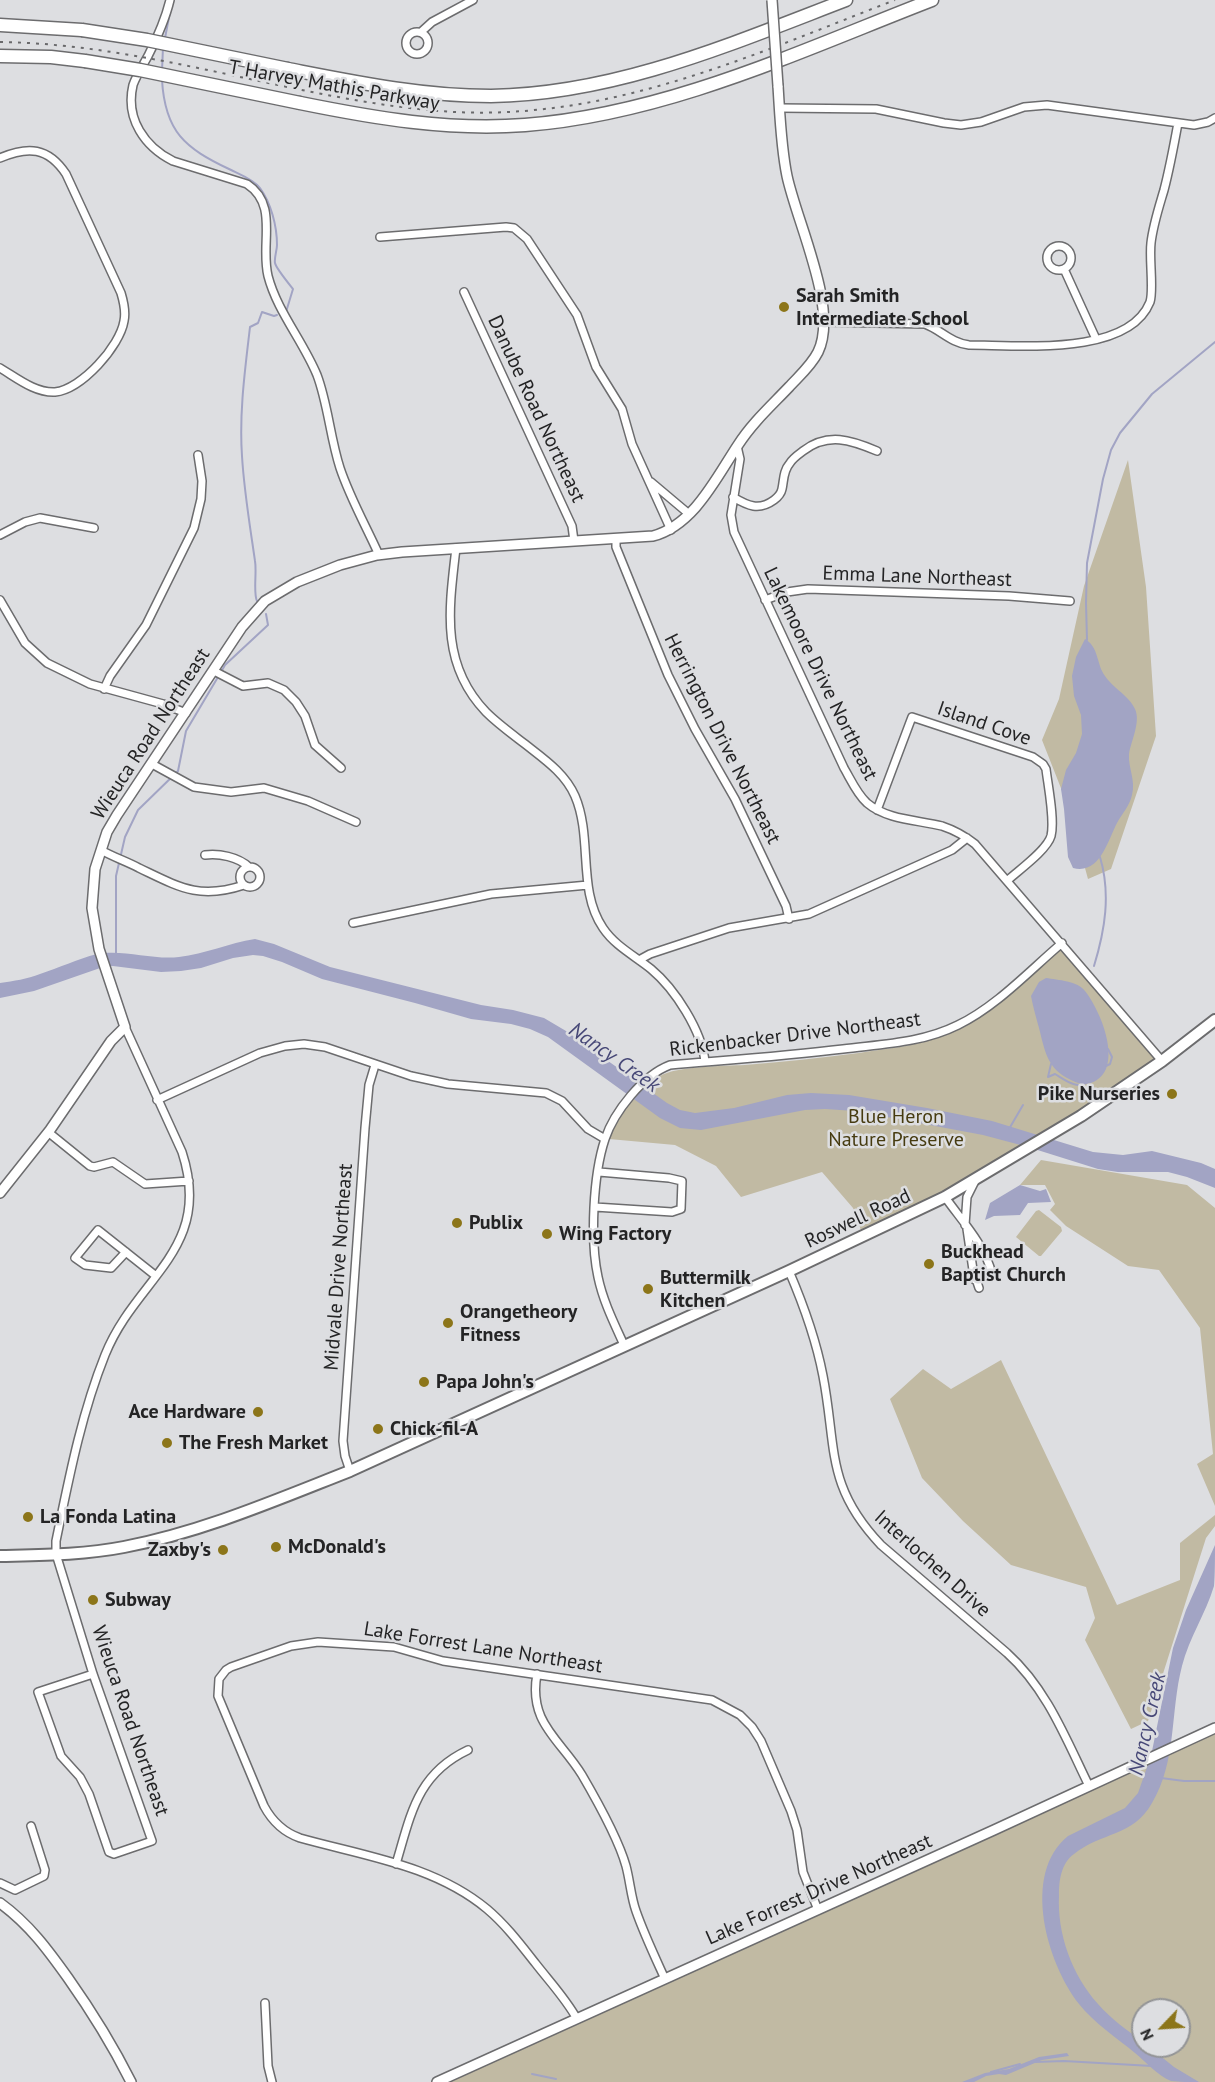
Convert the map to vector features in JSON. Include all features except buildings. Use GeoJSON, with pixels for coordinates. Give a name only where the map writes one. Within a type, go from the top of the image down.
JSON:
{"type":"FeatureCollection","features":[{"type":"Feature","properties":{"kind":"highway","name":"T Harvey Mathis Parkway"},"geometry":{"type":"LineString","coordinates":[[0,25],[82,30],[147,40],[372,85],[431,93],[492,96],[548,92],[609,82],[668,66],[846,0]]}},
{"type":"Feature","properties":{"kind":"highway","name":"T Harvey Mathis Parkway"},"geometry":{"type":"LineString","coordinates":[[0,56],[51,57],[85,61],[399,120],[461,125],[523,125],[584,118],[646,105],[706,86],[932,0]]}},
{"type":"Feature","properties":{"kind":"main road","name":"Roswell Road"},"geometry":{"type":"LineString","coordinates":[[0,1556],[121,1548],[172,1536],[289,1496],[350,1471],[789,1271],[945,1197],[1052,1135],[1111,1097],[1215,1020]]}},
{"type":"Feature","properties":{"kind":"street"},"geometry":{"type":"LineString","coordinates":[[170,0],[162,29],[133,84],[131,101],[134,119],[147,143],[162,156],[247,184],[256,189],[262,198],[266,211],[265,259],[269,282],[317,375],[340,468],[348,491],[379,555]]}},
{"type":"Feature","properties":{"kind":"street"},"geometry":{"type":"LineString","coordinates":[[421,32],[432,22],[473,0]]}},
{"type":"Feature","properties":{"kind":"street","name":"Wieuca Road Northeast"},"geometry":{"type":"LineString","coordinates":[[93,1674],[38,1692],[61,1756],[80,1777],[109,1852],[114,1854],[152,1841],[93,1674],[56,1554],[56,1541],[73,1460],[98,1373],[116,1332],[128,1312],[174,1251],[182,1236],[190,1207],[189,1181],[182,1152],[125,1027],[95,931],[92,888],[95,869],[105,853],[107,832],[117,815],[156,766],[186,714],[248,619],[280,590],[340,565],[379,555],[653,536],[671,530],[689,514],[708,490],[754,423],[813,361],[822,342],[825,322],[821,291],[787,175],[772,0]]}},
{"type":"Feature","properties":{"kind":"street"},"geometry":{"type":"LineString","coordinates":[[780,108],[876,109],[961,125],[981,122],[1024,107],[1047,105],[1179,123],[1200,124],[1215,118]]}},
{"type":"Feature","properties":{"kind":"street"},"geometry":{"type":"LineString","coordinates":[[825,322],[924,324],[935,328],[954,341],[969,345],[1063,345],[1096,339],[1121,332],[1132,326],[1150,302],[1152,292],[1149,265],[1151,243],[1179,123]]}},
{"type":"Feature","properties":{"kind":"street"},"geometry":{"type":"LineString","coordinates":[[0,158],[23,150],[35,150],[53,158],[60,164],[121,293],[125,314],[121,334],[114,345],[73,387],[54,392],[44,391],[29,386],[0,368]]}},
{"type":"Feature","properties":{"kind":"street"},"geometry":{"type":"LineString","coordinates":[[380,237],[506,226],[521,232],[532,244],[577,315],[596,367],[622,409],[632,444],[671,530]]}},
{"type":"Feature","properties":{"kind":"street"},"geometry":{"type":"LineString","coordinates":[[1064,269],[1096,339]]}},
{"type":"Feature","properties":{"kind":"street","name":"Danube Road Northeast"},"geometry":{"type":"LineString","coordinates":[[464,292],[572,526],[574,541]]}},
{"type":"Feature","properties":{"kind":"street"},"geometry":{"type":"LineString","coordinates":[[733,497],[748,506],[759,508],[768,504],[778,497],[782,490],[782,478],[789,463],[808,448],[826,439],[843,439],[877,451]]}},
{"type":"Feature","properties":{"kind":"street","name":"Lakemoore Drive Northeast"},"geometry":{"type":"LineString","coordinates":[[737,446],[740,459],[731,515],[734,532],[844,768],[861,796],[877,810]]}},
{"type":"Feature","properties":{"kind":"street"},"geometry":{"type":"LineString","coordinates":[[104,689],[110,676],[146,625],[194,528],[201,499],[202,481],[198,455]]}},
{"type":"Feature","properties":{"kind":"street"},"geometry":{"type":"LineString","coordinates":[[650,480],[689,514]]}},
{"type":"Feature","properties":{"kind":"street"},"geometry":{"type":"LineString","coordinates":[[0,535],[25,522],[40,518],[94,528]]}},
{"type":"Feature","properties":{"kind":"street","name":"Herrington Drive Northeast"},"geometry":{"type":"LineString","coordinates":[[616,538],[616,547],[668,675],[695,729],[735,799],[786,906],[789,919]]}},
{"type":"Feature","properties":{"kind":"street"},"geometry":{"type":"LineString","coordinates":[[456,548],[449,620],[451,643],[458,667],[469,690],[486,712],[555,768],[570,786],[578,803],[583,829],[592,907],[603,928],[615,943],[662,979],[680,1002],[702,1046],[705,1062]]}},
{"type":"Feature","properties":{"kind":"street","name":"Emma Lane Northeast"},"geometry":{"type":"LineString","coordinates":[[765,600],[786,592],[808,590],[1009,596],[1070,601]]}},
{"type":"Feature","properties":{"kind":"street"},"geometry":{"type":"LineString","coordinates":[[0,600],[25,643],[38,657],[75,677],[104,689],[163,704],[186,714]]}},
{"type":"Feature","properties":{"kind":"street"},"geometry":{"type":"LineString","coordinates":[[0,617],[8,614]]}},
{"type":"Feature","properties":{"kind":"street"},"geometry":{"type":"LineString","coordinates":[[215,672],[243,686],[268,683],[284,690],[305,716],[315,745],[341,768]]}},
{"type":"Feature","properties":{"kind":"street","name":"Island Cove"},"geometry":{"type":"LineString","coordinates":[[877,810],[912,717],[1033,757],[1046,769],[1052,824],[1051,837],[1043,848],[1008,880]]}},
{"type":"Feature","properties":{"kind":"street"},"geometry":{"type":"LineString","coordinates":[[156,766],[194,788],[231,792],[264,788],[308,801],[356,822]]}},
{"type":"Feature","properties":{"kind":"street"},"geometry":{"type":"LineString","coordinates":[[877,810],[943,826],[967,838],[982,850],[1162,1060]]}},
{"type":"Feature","properties":{"kind":"street"},"geometry":{"type":"LineString","coordinates":[[639,960],[650,954],[729,928],[809,914],[952,850],[967,838]]}},
{"type":"Feature","properties":{"kind":"street"},"geometry":{"type":"LineString","coordinates":[[105,853],[138,867],[158,879],[188,889],[211,893],[244,885],[254,887],[260,880],[258,871],[243,861],[214,854],[205,855]]}},
{"type":"Feature","properties":{"kind":"street"},"geometry":{"type":"LineString","coordinates":[[244,885],[240,876],[243,870],[249,867]]}},
{"type":"Feature","properties":{"kind":"street"},"geometry":{"type":"LineString","coordinates":[[353,922],[491,894],[588,885]]}},
{"type":"Feature","properties":{"kind":"street","name":"Rickenbacker Drive Northeast"},"geometry":{"type":"LineString","coordinates":[[624,1345],[603,1297],[598,1277],[594,1244],[595,1208],[605,1139],[611,1125],[644,1080],[670,1065],[786,1056],[898,1043],[934,1035],[960,1024],[983,1010],[1062,943]]}},
{"type":"Feature","properties":{"kind":"street"},"geometry":{"type":"LineString","coordinates":[[0,1193],[48,1132],[111,1041],[125,1027]]}},
{"type":"Feature","properties":{"kind":"street"},"geometry":{"type":"LineString","coordinates":[[158,1100],[260,1053],[285,1046],[304,1044],[325,1047],[411,1076],[448,1084],[546,1093],[562,1101],[588,1129],[605,1139]]}},
{"type":"Feature","properties":{"kind":"street","name":"Midvale Drive Northeast"},"geometry":{"type":"LineString","coordinates":[[350,1471],[343,1442],[365,1128],[369,1085],[375,1065]]}},
{"type":"Feature","properties":{"kind":"street"},"geometry":{"type":"LineString","coordinates":[[48,1132],[90,1166],[113,1162],[146,1184],[189,1181]]}},
{"type":"Feature","properties":{"kind":"street"},"geometry":{"type":"LineString","coordinates":[[595,1208],[672,1212],[681,1209],[682,1181],[599,1172]]}},
{"type":"Feature","properties":{"kind":"street"},"geometry":{"type":"LineString","coordinates":[[976,1180],[967,1197],[966,1227],[975,1280],[979,1288]]}},
{"type":"Feature","properties":{"kind":"street"},"geometry":{"type":"LineString","coordinates":[[945,1197],[978,1242],[992,1274],[975,1280]]}},
{"type":"Feature","properties":{"kind":"street"},"geometry":{"type":"LineString","coordinates":[[126,1252],[111,1268],[86,1265],[75,1258],[98,1230],[126,1252],[156,1276]]}},
{"type":"Feature","properties":{"kind":"street","name":"Interlochen Drive"},"geometry":{"type":"LineString","coordinates":[[789,1271],[805,1308],[816,1343],[824,1379],[834,1465],[852,1509],[865,1529],[881,1545],[1027,1672],[1048,1703],[1089,1786]]}},
{"type":"Feature","properties":{"kind":"street","name":"Lake Forrest Lane Northeast"},"geometry":{"type":"LineString","coordinates":[[577,2019],[514,1936],[488,1910],[445,1881],[396,1864],[300,1838],[285,1831],[274,1822],[264,1806],[218,1696],[217,1685],[221,1675],[231,1667],[291,1646],[318,1642],[394,1647],[443,1661],[702,1697],[722,1704],[752,1727],[761,1741],[791,1811],[797,1830],[803,1872],[818,1910]]}},
{"type":"Feature","properties":{"kind":"street"},"geometry":{"type":"LineString","coordinates":[[537,1674],[536,1690],[542,1722],[582,1776],[619,1846],[636,1912],[664,1979]]}},
{"type":"Feature","properties":{"kind":"street","name":"Lake Forrest Drive Northeast"},"geometry":{"type":"LineString","coordinates":[[437,2082],[1215,1728]]}},
{"type":"Feature","properties":{"kind":"street"},"geometry":{"type":"LineString","coordinates":[[396,1864],[414,1806],[423,1787],[443,1764],[468,1750]]}},
{"type":"Feature","properties":{"kind":"street"},"geometry":{"type":"LineString","coordinates":[[0,1883],[15,1890],[44,1876],[45,1870],[31,1826]]}},
{"type":"Feature","properties":{"kind":"street"},"geometry":{"type":"LineString","coordinates":[[0,1903],[28,1925],[48,1950],[95,2017],[131,2082]]}},
{"type":"Feature","properties":{"kind":"street"},"geometry":{"type":"LineString","coordinates":[[265,2003],[268,2067],[272,2082]]}},
{"type":"Feature","properties":{"kind":"green space"},"geometry":{"type":"Polygon","coordinates":[[[1128,460],[1146,587],[1156,736],[1111,869],[1088,879],[1068,806],[1042,740],[1059,699],[1084,586],[1128,460]]]}},
{"type":"Feature","properties":{"kind":"green space","name":"Blue Heron Nature Preserve"},"geometry":{"type":"Polygon","coordinates":[[[1061,949],[1156,1059],[1109,1094],[941,1195],[862,1233],[853,1208],[822,1172],[741,1197],[716,1166],[675,1145],[609,1139],[637,1095],[660,1076],[678,1070],[845,1055],[931,1040],[967,1024],[984,1013],[1061,949]]]}},
{"type":"Feature","properties":{"kind":"green space"},"geometry":{"type":"Polygon","coordinates":[[[1041,1160],[1187,1185],[1215,1208],[1215,1506],[1197,1464],[1213,1454],[1200,1328],[1159,1270],[1128,1266],[1066,1226],[1050,1210],[1055,1204],[1045,1185],[1020,1185],[1041,1160]]]}},
{"type":"Feature","properties":{"kind":"green space"},"geometry":{"type":"Polygon","coordinates":[[[1039,1210],[1061,1227],[1062,1231],[1041,1256],[1016,1237],[1039,1210]]]}},
{"type":"Feature","properties":{"kind":"green space"},"geometry":{"type":"Polygon","coordinates":[[[1001,1360],[1117,1605],[1180,1580],[1180,1543],[1215,1515],[1215,1526],[1206,1538],[1148,1721],[1131,1729],[1085,1640],[1095,1618],[1086,1587],[1011,1565],[963,1521],[922,1478],[890,1399],[923,1369],[951,1389],[1001,1360]]]}},
{"type":"Feature","properties":{"kind":"green space"},"geometry":{"type":"Polygon","coordinates":[[[1215,1731],[1215,2082],[440,2082],[1215,1731]]]}},
{"type":"Feature","properties":{"kind":"water"},"geometry":{"type":"Polygon","coordinates":[[[1085,639],[1094,649],[1105,676],[1132,704],[1137,720],[1129,754],[1133,784],[1131,799],[1102,854],[1090,866],[1082,869],[1073,868],[1068,857],[1061,789],[1066,770],[1076,753],[1082,734],[1081,715],[1074,696],[1072,676],[1076,657],[1085,639]]]}},
{"type":"Feature","properties":{"kind":"water"},"geometry":{"type":"Polygon","coordinates":[[[255,939],[274,944],[330,967],[481,1005],[544,1018],[680,1110],[695,1113],[734,1108],[787,1095],[811,1093],[849,1095],[992,1121],[1093,1152],[1123,1155],[1152,1151],[1201,1163],[1215,1169],[1215,1188],[1168,1172],[1118,1172],[1098,1169],[983,1135],[855,1111],[805,1110],[701,1130],[680,1128],[660,1118],[548,1037],[530,1029],[471,1019],[322,979],[263,956],[233,958],[201,968],[181,971],[161,972],[113,966],[103,967],[34,991],[0,998],[0,983],[47,972],[97,954],[117,953],[169,958],[255,939]]]}},
{"type":"Feature","properties":{"kind":"water"},"geometry":{"type":"Polygon","coordinates":[[[1046,978],[1078,985],[1085,991],[1100,1018],[1107,1039],[1108,1060],[1106,1069],[1094,1082],[1082,1084],[1063,1076],[1048,1058],[1031,996],[1039,982],[1046,978]]]}},
{"type":"Feature","properties":{"kind":"water"},"geometry":{"type":"Polygon","coordinates":[[[1020,1185],[1040,1191],[1046,1189],[1051,1202],[1028,1203],[1020,1215],[994,1216],[985,1220],[990,1203],[1020,1185]]]}},
{"type":"Feature","properties":{"kind":"water"},"geometry":{"type":"Polygon","coordinates":[[[1215,1545],[1214,1586],[1182,1666],[1166,1770],[1160,1787],[1152,1803],[1136,1822],[1084,1847],[1066,1862],[1060,1878],[1059,1910],[1068,1953],[1089,1993],[1103,2009],[1131,2033],[1131,2050],[1085,2011],[1067,1987],[1049,1943],[1042,1895],[1045,1873],[1054,1852],[1068,1836],[1125,1808],[1138,1793],[1151,1756],[1173,1648],[1186,1610],[1215,1545]]]}},
{"type":"Feature","properties":{"kind":"water"},"geometry":{"type":"Polygon","coordinates":[[[1067,2053],[1069,2056],[1042,2060],[1006,2075],[986,2076],[974,2082],[962,2082],[985,2073],[1009,2069],[1039,2057],[1067,2053]]]}},
{"type":"Feature","properties":{"kind":"water"},"geometry":{"type":"Polygon","coordinates":[[[1141,2058],[1163,2058],[1199,2082],[1171,2081],[1141,2058]]]}},
{"type":"Feature","properties":{"kind":"waterway"},"geometry":{"type":"LineString","coordinates":[[165,38],[170,12]]}},
{"type":"Feature","properties":{"kind":"waterway"},"geometry":{"type":"LineString","coordinates":[[162,71],[163,47]]}},
{"type":"Feature","properties":{"kind":"waterway"},"geometry":{"type":"LineString","coordinates":[[162,80],[168,113],[180,136],[200,154],[254,182],[264,194],[273,215],[276,230],[275,263],[293,289],[286,312]]}},
{"type":"Feature","properties":{"kind":"waterway"},"geometry":{"type":"LineString","coordinates":[[257,601],[242,456],[243,392],[250,327],[258,323],[262,312],[277,315]]}},
{"type":"Feature","properties":{"kind":"waterway"},"geometry":{"type":"LineString","coordinates":[[1087,640],[1087,563],[1103,479],[1111,450],[1120,433],[1152,394],[1215,342]]}},
{"type":"Feature","properties":{"kind":"waterway"},"geometry":{"type":"LineString","coordinates":[[221,672],[225,665],[268,625],[266,614]]}},
{"type":"Feature","properties":{"kind":"waterway"},"geometry":{"type":"LineString","coordinates":[[116,955],[116,876],[125,837],[138,810],[178,771],[186,731],[218,677]]}},
{"type":"Feature","properties":{"kind":"waterway"},"geometry":{"type":"LineString","coordinates":[[1094,966],[1101,939],[1106,898],[1100,857]]}},
{"type":"Feature","properties":{"kind":"waterway"},"geometry":{"type":"LineString","coordinates":[[1106,1066],[1110,1064],[1112,1057],[1108,1049]]}},
{"type":"Feature","properties":{"kind":"waterway"},"geometry":{"type":"LineString","coordinates":[[1051,1064],[1048,1077],[1055,1074],[1075,1085],[1088,1082]]}},
{"type":"Feature","properties":{"kind":"waterway"},"geometry":{"type":"LineString","coordinates":[[1009,1129],[1023,1105]]}},
{"type":"Feature","properties":{"kind":"waterway"},"geometry":{"type":"LineString","coordinates":[[1161,1778],[1215,1781]]}},
{"type":"Feature","properties":{"kind":"waterway"},"geometry":{"type":"LineString","coordinates":[[1035,2062],[1064,2061],[1152,2066]]}},
{"type":"Feature","properties":{"kind":"waterway"},"geometry":{"type":"LineString","coordinates":[[991,2072],[1020,2064]]}},
{"type":"Feature","properties":{"kind":"waterway"},"geometry":{"type":"LineString","coordinates":[[532,2074],[556,2079]]}},
{"type":"Feature","properties":{"kind":"railway"},"geometry":{"type":"LineString","coordinates":[[0,42],[54,45],[108,52],[374,103],[428,110],[490,113],[551,108],[610,98],[667,84],[725,65],[895,0]]}},
{"type":"Feature","properties":{"kind":"place","name":"Sarah Smith Intermediate School"},"geometry":{"type":"Point","coordinates":[784,307]}},
{"type":"Feature","properties":{"kind":"place","name":"Pike Nurseries"},"geometry":{"type":"Point","coordinates":[1172,1094]}},
{"type":"Feature","properties":{"kind":"place","name":"Publix"},"geometry":{"type":"Point","coordinates":[457,1223]}},
{"type":"Feature","properties":{"kind":"place","name":"Wing Factory"},"geometry":{"type":"Point","coordinates":[547,1234]}},
{"type":"Feature","properties":{"kind":"place","name":"Buckhead Baptist Church"},"geometry":{"type":"Point","coordinates":[929,1264]}},
{"type":"Feature","properties":{"kind":"place","name":"Buttermilk Kitchen"},"geometry":{"type":"Point","coordinates":[648,1289]}},
{"type":"Feature","properties":{"kind":"place","name":"Orangetheory Fitness"},"geometry":{"type":"Point","coordinates":[448,1323]}},
{"type":"Feature","properties":{"kind":"place","name":"Papa John's"},"geometry":{"type":"Point","coordinates":[424,1382]}},
{"type":"Feature","properties":{"kind":"place","name":"Ace Hardware"},"geometry":{"type":"Point","coordinates":[258,1412]}},
{"type":"Feature","properties":{"kind":"place","name":"Chick-fil-A"},"geometry":{"type":"Point","coordinates":[378,1429]}},
{"type":"Feature","properties":{"kind":"place","name":"The Fresh Market"},"geometry":{"type":"Point","coordinates":[167,1443]}},
{"type":"Feature","properties":{"kind":"place","name":"La Fonda Latina"},"geometry":{"type":"Point","coordinates":[28,1517]}},
{"type":"Feature","properties":{"kind":"place","name":"McDonald's"},"geometry":{"type":"Point","coordinates":[276,1547]}},
{"type":"Feature","properties":{"kind":"place","name":"Zaxby's"},"geometry":{"type":"Point","coordinates":[223,1550]}},
{"type":"Feature","properties":{"kind":"place","name":"Subway"},"geometry":{"type":"Point","coordinates":[93,1600]}},
{"type":"Feature","properties":{"kind":"water label","name":"Nancy Creek"},"geometry":{"type":"Point","coordinates":[614,1058]}},
{"type":"Feature","properties":{"kind":"water label","name":"Nancy Creek"},"geometry":{"type":"Point","coordinates":[1148,1724]}}]}
